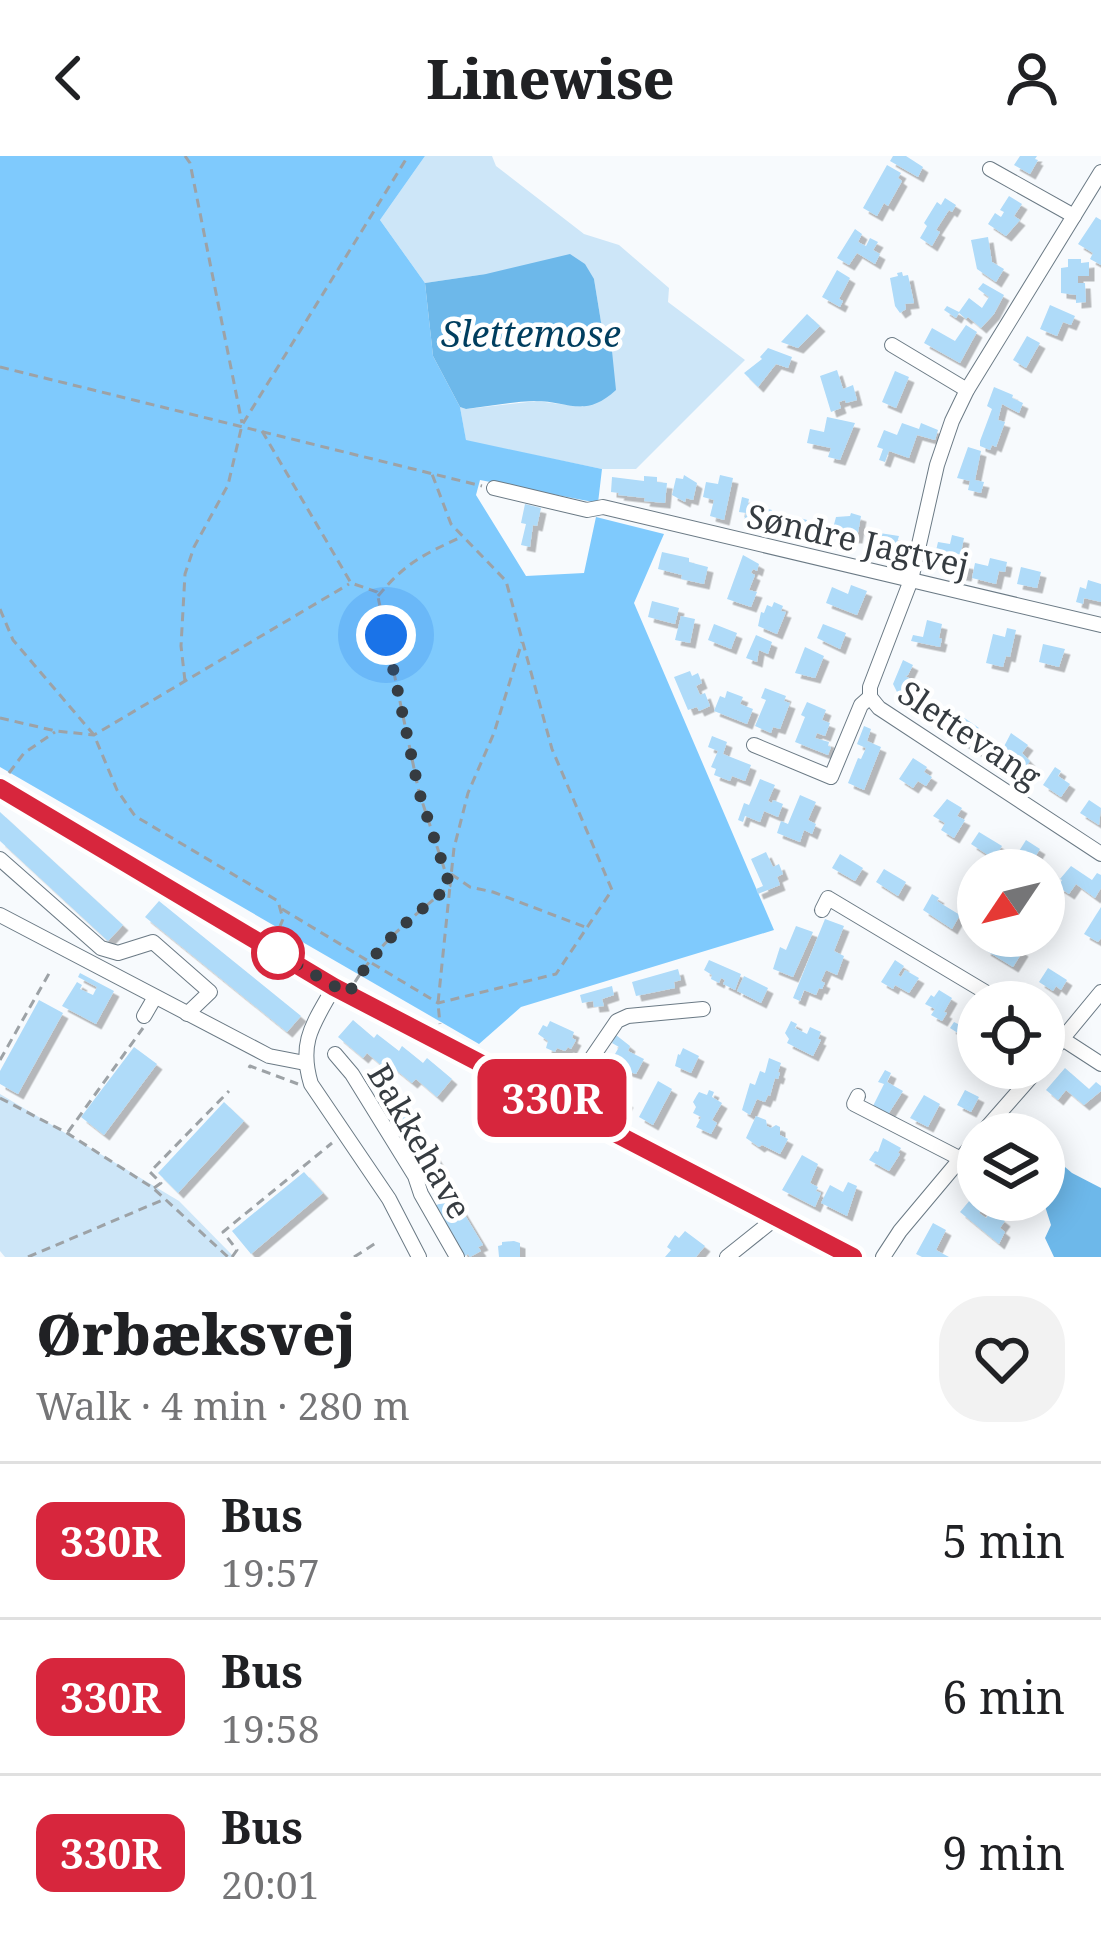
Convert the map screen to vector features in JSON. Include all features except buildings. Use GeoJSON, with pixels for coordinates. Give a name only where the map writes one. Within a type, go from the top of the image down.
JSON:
{"type":"FeatureCollection","features":[{"type":"Feature","properties":{"kind":"main road"},"geometry":{"type":"LineString","coordinates":[[0,788],[341,990],[853,1257]]}},
{"type":"Feature","properties":{"kind":"street"},"geometry":{"type":"LineString","coordinates":[[990,170],[1074,216]]}},
{"type":"Feature","properties":{"kind":"street","name":"Slettevang"},"geometry":{"type":"LineString","coordinates":[[1101,172],[952,421],[911,580],[869,687],[869,697],[879,708],[1101,854]]}},
{"type":"Feature","properties":{"kind":"street"},"geometry":{"type":"LineString","coordinates":[[892,345],[967,390]]}},
{"type":"Feature","properties":{"kind":"street","name":"Søndre Jagtvej"},"geometry":{"type":"LineString","coordinates":[[494,488],[587,510],[603,507],[1101,625]]}},
{"type":"Feature","properties":{"kind":"street","name":"Slettevang"},"geometry":{"type":"LineString","coordinates":[[754,745],[831,777],[861,705],[869,697]]}},
{"type":"Feature","properties":{"kind":"street"},"geometry":{"type":"LineString","coordinates":[[0,859],[101,948],[118,953],[153,942],[210,992],[187,1014]]}},
{"type":"Feature","properties":{"kind":"street"},"geometry":{"type":"LineString","coordinates":[[822,910],[828,898],[967,981]]}},
{"type":"Feature","properties":{"kind":"street"},"geometry":{"type":"LineString","coordinates":[[0,915],[269,1056],[305,1063]]}},
{"type":"Feature","properties":{"kind":"street"},"geometry":{"type":"LineString","coordinates":[[341,990],[313,1027],[306,1045],[311,1084],[389,1199],[419,1257]]}},
{"type":"Feature","properties":{"kind":"street"},"geometry":{"type":"LineString","coordinates":[[1065,1034],[1101,992]]}},
{"type":"Feature","properties":{"kind":"street"},"geometry":{"type":"LineString","coordinates":[[146,1018],[155,997]]}},
{"type":"Feature","properties":{"kind":"street"},"geometry":{"type":"LineString","coordinates":[[562,1103],[617,1021],[703,1009]]}},
{"type":"Feature","properties":{"kind":"street"},"geometry":{"type":"LineString","coordinates":[[1065,1040],[1101,1064]]}},
{"type":"Feature","properties":{"kind":"street","name":"Bakkehave"},"geometry":{"type":"LineString","coordinates":[[334,1054],[352,1074],[415,1176],[457,1257]]}},
{"type":"Feature","properties":{"kind":"street"},"geometry":{"type":"LineString","coordinates":[[1000,1113],[1020,1089]]}},
{"type":"Feature","properties":{"kind":"street"},"geometry":{"type":"LineString","coordinates":[[858,1096],[854,1104],[957,1157]]}},
{"type":"Feature","properties":{"kind":"street"},"geometry":{"type":"LineString","coordinates":[[884,1257],[957,1164]]}},
{"type":"Feature","properties":{"kind":"street"},"geometry":{"type":"LineString","coordinates":[[727,1257],[776,1216]]}},
{"type":"Feature","properties":{"kind":"path"},"geometry":{"type":"LineString","coordinates":[[185,156],[242,425]]}},
{"type":"Feature","properties":{"kind":"path"},"geometry":{"type":"LineString","coordinates":[[184,681],[185,574],[194,547],[228,485],[242,425],[407,156]]}},
{"type":"Feature","properties":{"kind":"path"},"geometry":{"type":"LineString","coordinates":[[0,367],[494,488]]}},
{"type":"Feature","properties":{"kind":"path"},"geometry":{"type":"LineString","coordinates":[[262,431],[351,583],[377,592],[419,792],[450,886]]}},
{"type":"Feature","properties":{"kind":"path"},"geometry":{"type":"LineString","coordinates":[[282,908],[438,1003],[556,974],[612,890],[552,748],[506,581],[452,524],[432,474]]}},
{"type":"Feature","properties":{"kind":"path"},"geometry":{"type":"LineString","coordinates":[[378,596],[418,557],[463,536]]}},
{"type":"Feature","properties":{"kind":"path"},"geometry":{"type":"LineString","coordinates":[[0,718],[94,735],[351,583]]}},
{"type":"Feature","properties":{"kind":"path"},"geometry":{"type":"LineString","coordinates":[[0,609],[13,640],[94,735],[117,790],[134,816],[278,901],[283,919],[269,948]]}},
{"type":"Feature","properties":{"kind":"path"},"geometry":{"type":"LineString","coordinates":[[443,1045],[438,1003],[452,874],[468,794],[494,733],[522,641]]}},
{"type":"Feature","properties":{"kind":"path"},"geometry":{"type":"LineString","coordinates":[[0,788],[16,760],[56,731]]}},
{"type":"Feature","properties":{"kind":"path"},"geometry":{"type":"LineString","coordinates":[[452,874],[470,887],[587,928]]}},
{"type":"Feature","properties":{"kind":"path"},"geometry":{"type":"LineString","coordinates":[[341,990],[396,930],[450,886]]}},
{"type":"Feature","properties":{"kind":"path"},"geometry":{"type":"LineString","coordinates":[[0,1060],[51,970]]}},
{"type":"Feature","properties":{"kind":"path"},"geometry":{"type":"LineString","coordinates":[[67,1133],[146,1018]]}},
{"type":"Feature","properties":{"kind":"path"},"geometry":{"type":"LineString","coordinates":[[249,1068],[311,1084]]}},
{"type":"Feature","properties":{"kind":"path"},"geometry":{"type":"LineString","coordinates":[[153,1188],[160,1183],[150,1172],[229,1091]]}},
{"type":"Feature","properties":{"kind":"path"},"geometry":{"type":"LineString","coordinates":[[0,1098],[67,1133],[153,1188],[230,1257],[237,1250],[223,1232],[335,1140]]}},
{"type":"Feature","properties":{"kind":"path"},"geometry":{"type":"LineString","coordinates":[[28,1257],[166,1198]]}},
{"type":"Feature","properties":{"kind":"path"},"geometry":{"type":"LineString","coordinates":[[354,1257],[379,1241]]}},
{"type":"Feature","properties":{"kind":"shaded area"},"geometry":{"type":"Polygon","coordinates":[[[0,156],[425,156],[380,220],[425,283],[433,356],[460,407],[466,440],[602,469],[598,503],[480,480],[476,495],[526,576],[584,573],[596,517],[664,534],[634,603],[774,930],[521,1007],[479,1044],[0,767],[0,156]]]}},
{"type":"Feature","properties":{"kind":"shaded area"},"geometry":{"type":"Polygon","coordinates":[[[425,156],[492,156],[496,166],[584,234],[619,245],[669,288],[668,302],[745,360],[636,469],[602,469],[466,441],[460,407],[537,401],[583,407],[612,351],[601,322],[594,279],[486,274],[425,283],[380,220],[425,156]]]}},
{"type":"Feature","properties":{"kind":"shaded area"},"geometry":{"type":"Polygon","coordinates":[[[0,1094],[179,1201],[234,1257],[5,1257],[0,1251],[0,1094]]]}},
{"type":"Feature","properties":{"kind":"water","name":"Slettemose"},"geometry":{"type":"Polygon","coordinates":[[[570,254],[585,264],[594,279],[601,322],[612,351],[616,390],[585,406],[534,401],[460,407],[433,356],[425,283],[570,254]]]}},
{"type":"Feature","properties":{"kind":"water"},"geometry":{"type":"Polygon","coordinates":[[[1065,1167],[1101,1188],[1101,1257],[1054,1257],[1045,1238],[1050,1221],[1065,1221],[1065,1167]]]}},
{"type":"Feature","properties":{"kind":"bus line","name":"330R"},"geometry":{"type":"LineString","coordinates":[[0,788],[334,987],[853,1257]]}},
{"type":"Feature","properties":{"kind":"route"},"geometry":{"type":"LineString","coordinates":[[278,953],[269,948],[348,994],[368,961],[396,930],[450,886],[419,792],[386,635]]}}]}
